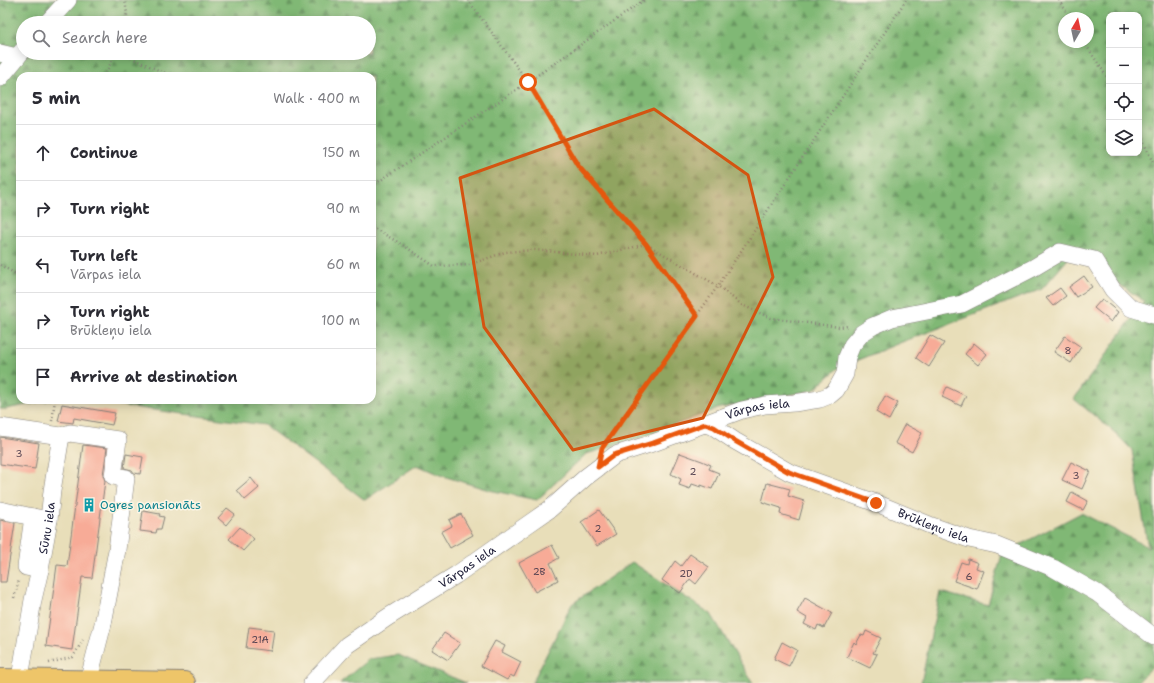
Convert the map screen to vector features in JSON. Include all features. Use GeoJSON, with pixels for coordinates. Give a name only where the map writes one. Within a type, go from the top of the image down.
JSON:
{"type":"FeatureCollection","features":[{"type":"Feature","properties":{"kind":"main road"},"geometry":{"type":"LineString","coordinates":[[12,681],[184,683]]}},
{"type":"Feature","properties":{"kind":"street"},"geometry":{"type":"LineString","coordinates":[[53,16],[68,0]]}},
{"type":"Feature","properties":{"kind":"street"},"geometry":{"type":"LineString","coordinates":[[0,53],[16,54]]}},
{"type":"Feature","properties":{"kind":"street"},"geometry":{"type":"LineString","coordinates":[[0,78],[16,59]]}},
{"type":"Feature","properties":{"kind":"street","name":"Vārpas iela"},"geometry":{"type":"LineString","coordinates":[[312,683],[347,645],[388,617],[456,575],[528,525],[550,509],[614,455],[653,443],[742,410],[765,405],[820,399],[830,395],[836,390],[844,374],[847,357],[852,345],[862,333],[877,324],[892,318],[913,313],[962,304],[1033,268],[1060,252],[1094,260],[1113,290],[1131,308],[1154,316]]}},
{"type":"Feature","properties":{"kind":"street","name":"Brūkleņu iela"},"geometry":{"type":"LineString","coordinates":[[705,424],[714,427],[735,441],[789,472],[876,503],[932,526],[969,539],[997,545],[1053,568],[1097,593],[1154,637]]}},
{"type":"Feature","properties":{"kind":"street"},"geometry":{"type":"LineString","coordinates":[[0,427],[55,435],[70,433],[118,440],[113,476],[126,478],[117,550],[103,624],[88,682]]}},
{"type":"Feature","properties":{"kind":"street","name":"Sūnu iela"},"geometry":{"type":"LineString","coordinates":[[12,681],[40,570],[41,518],[52,491],[55,435]]}},
{"type":"Feature","properties":{"kind":"street"},"geometry":{"type":"LineString","coordinates":[[0,510],[41,518]]}},
{"type":"Feature","properties":{"kind":"path"},"geometry":{"type":"LineString","coordinates":[[125,0],[126,16]]}},
{"type":"Feature","properties":{"kind":"path"},"geometry":{"type":"LineString","coordinates":[[468,0],[528,82],[578,166],[646,244],[697,316]]}},
{"type":"Feature","properties":{"kind":"path"},"geometry":{"type":"LineString","coordinates":[[376,183],[528,82],[644,0]]}},
{"type":"Feature","properties":{"kind":"path"},"geometry":{"type":"LineString","coordinates":[[598,467],[602,448],[718,286],[906,0]]}},
{"type":"Feature","properties":{"kind":"path"},"geometry":{"type":"LineString","coordinates":[[1059,0],[1066,12]]}},
{"type":"Feature","properties":{"kind":"path"},"geometry":{"type":"LineString","coordinates":[[1088,48],[1106,75]]}},
{"type":"Feature","properties":{"kind":"path"},"geometry":{"type":"LineString","coordinates":[[106,72],[112,60]]}},
{"type":"Feature","properties":{"kind":"path"},"geometry":{"type":"LineString","coordinates":[[136,60],[163,72]]}},
{"type":"Feature","properties":{"kind":"path"},"geometry":{"type":"LineString","coordinates":[[1142,139],[1154,165]]}},
{"type":"Feature","properties":{"kind":"path"},"geometry":{"type":"LineString","coordinates":[[376,229],[434,266],[469,265],[505,252],[535,250],[597,256],[646,244],[718,286],[742,305],[771,318],[839,327],[877,324]]}},
{"type":"Feature","properties":{"kind":"path"},"geometry":{"type":"LineString","coordinates":[[0,264],[16,274]]}},
{"type":"Feature","properties":{"kind":"path"},"geometry":{"type":"LineString","coordinates":[[55,404],[55,435]]}},
{"type":"Feature","properties":{"kind":"path"},"geometry":{"type":"LineString","coordinates":[[14,598],[19,576]]}},
{"type":"Feature","properties":{"kind":"path"},"geometry":{"type":"LineString","coordinates":[[46,664],[73,657],[86,637]]}},
{"type":"Feature","properties":{"kind":"highlighted area"},"geometry":{"type":"Polygon","coordinates":[[[654,109],[748,175],[773,277],[703,418],[573,450],[484,327],[460,178],[654,109]]]}},
{"type":"Feature","properties":{"kind":"green space"},"geometry":{"type":"Polygon","coordinates":[[[0,0],[1154,0],[1154,665],[1137,683],[1084,680],[1081,683],[921,683],[940,592],[988,605],[1002,554],[1081,513],[1148,547],[1132,450],[1114,432],[1074,399],[1144,301],[1073,253],[1042,289],[838,368],[814,390],[720,408],[636,439],[586,454],[537,500],[489,490],[440,475],[417,465],[365,500],[264,425],[111,404],[376,404],[376,72],[16,72],[16,404],[31,404],[0,409],[0,0]]]}},
{"type":"Feature","properties":{"kind":"green space"},"geometry":{"type":"Polygon","coordinates":[[[632,562],[711,614],[753,683],[532,683],[572,604],[632,562]]]}},
{"type":"Feature","properties":{"kind":"green space"},"geometry":{"type":"Polygon","coordinates":[[[398,655],[466,683],[340,683],[369,659],[398,655]]]}},
{"type":"Feature","properties":{"kind":"building"},"geometry":{"type":"Polygon","coordinates":[[[1084,276],[1092,287],[1076,297],[1069,287],[1084,276]]]}},
{"type":"Feature","properties":{"kind":"building"},"geometry":{"type":"Polygon","coordinates":[[[1060,288],[1066,296],[1053,306],[1046,298],[1060,288]]]}},
{"type":"Feature","properties":{"kind":"building"},"geometry":{"type":"Polygon","coordinates":[[[1102,299],[1118,312],[1111,322],[1094,308],[1102,299]]]}},
{"type":"Feature","properties":{"kind":"building"},"geometry":{"type":"Polygon","coordinates":[[[930,335],[944,343],[929,367],[916,358],[930,335]]]}},
{"type":"Feature","properties":{"kind":"building"},"geometry":{"type":"Polygon","coordinates":[[[1065,336],[1081,347],[1071,363],[1054,352],[1065,336]]]}},
{"type":"Feature","properties":{"kind":"building"},"geometry":{"type":"Polygon","coordinates":[[[974,343],[987,354],[978,365],[965,354],[974,343]]]}},
{"type":"Feature","properties":{"kind":"building"},"geometry":{"type":"Polygon","coordinates":[[[947,387],[966,396],[961,406],[942,397],[947,387]]]}},
{"type":"Feature","properties":{"kind":"building"},"geometry":{"type":"Polygon","coordinates":[[[885,396],[898,403],[889,420],[876,412],[885,396]]]}},
{"type":"Feature","properties":{"kind":"building"},"geometry":{"type":"Polygon","coordinates":[[[62,404],[115,413],[112,425],[74,418],[73,423],[58,421],[62,404]]]}},
{"type":"Feature","properties":{"kind":"building"},"geometry":{"type":"Polygon","coordinates":[[[905,424],[922,433],[912,452],[895,443],[905,424]]]}},
{"type":"Feature","properties":{"kind":"building"},"geometry":{"type":"Polygon","coordinates":[[[0,437],[39,443],[35,469],[0,464],[0,437]]]}},
{"type":"Feature","properties":{"kind":"building","name":"Ogres pansionāts"},"geometry":{"type":"Polygon","coordinates":[[[83,445],[107,448],[103,475],[105,481],[92,578],[82,577],[72,650],[46,646],[57,565],[67,566],[83,445]]]}},
{"type":"Feature","properties":{"kind":"building"},"geometry":{"type":"Polygon","coordinates":[[[680,453],[711,465],[709,469],[719,473],[712,489],[701,485],[701,487],[692,484],[690,489],[679,485],[681,479],[671,474],[680,453]]]}},
{"type":"Feature","properties":{"kind":"building"},"geometry":{"type":"Polygon","coordinates":[[[126,454],[143,457],[140,474],[124,468],[126,454]]]}},
{"type":"Feature","properties":{"kind":"building"},"geometry":{"type":"Polygon","coordinates":[[[1071,462],[1090,471],[1082,489],[1062,480],[1071,462]]]}},
{"type":"Feature","properties":{"kind":"building"},"geometry":{"type":"Polygon","coordinates":[[[251,478],[259,488],[245,500],[237,490],[251,478]]]}},
{"type":"Feature","properties":{"kind":"building"},"geometry":{"type":"Polygon","coordinates":[[[767,483],[790,489],[788,496],[804,501],[799,520],[780,514],[781,508],[762,502],[767,483]]]}},
{"type":"Feature","properties":{"kind":"building"},"geometry":{"type":"Polygon","coordinates":[[[1072,492],[1088,501],[1083,510],[1067,502],[1072,492]]]}},
{"type":"Feature","properties":{"kind":"building"},"geometry":{"type":"Polygon","coordinates":[[[227,508],[235,514],[226,525],[218,518],[227,508]]]}},
{"type":"Feature","properties":{"kind":"building"},"geometry":{"type":"Polygon","coordinates":[[[599,510],[616,534],[597,546],[581,522],[599,510]]]}},
{"type":"Feature","properties":{"kind":"building"},"geometry":{"type":"Polygon","coordinates":[[[143,511],[160,514],[159,516],[164,517],[161,529],[157,529],[156,533],[140,531],[143,511]]]}},
{"type":"Feature","properties":{"kind":"building"},"geometry":{"type":"Polygon","coordinates":[[[461,514],[473,535],[450,548],[441,532],[452,526],[449,520],[461,514]]]}},
{"type":"Feature","properties":{"kind":"building"},"geometry":{"type":"Polygon","coordinates":[[[0,520],[15,523],[6,582],[0,582],[0,520]]]}},
{"type":"Feature","properties":{"kind":"building"},"geometry":{"type":"Polygon","coordinates":[[[240,527],[254,539],[243,551],[229,539],[240,527]]]}},
{"type":"Feature","properties":{"kind":"building"},"geometry":{"type":"Polygon","coordinates":[[[552,545],[559,558],[550,563],[558,580],[535,592],[519,563],[552,545]]]}},
{"type":"Feature","properties":{"kind":"building"},"geometry":{"type":"Polygon","coordinates":[[[690,554],[709,567],[696,584],[690,579],[680,593],[662,580],[675,561],[681,566],[690,554]]]}},
{"type":"Feature","properties":{"kind":"building"},"geometry":{"type":"Polygon","coordinates":[[[968,559],[978,563],[976,568],[984,571],[977,589],[954,581],[961,562],[967,564],[968,559]]]}},
{"type":"Feature","properties":{"kind":"building"},"geometry":{"type":"Polygon","coordinates":[[[805,598],[832,613],[824,628],[818,625],[816,630],[804,624],[807,618],[797,612],[805,598]]]}},
{"type":"Feature","properties":{"kind":"building"},"geometry":{"type":"Polygon","coordinates":[[[249,627],[274,630],[271,651],[246,648],[249,627]]]}},
{"type":"Feature","properties":{"kind":"building"},"geometry":{"type":"Polygon","coordinates":[[[866,631],[881,638],[873,653],[877,654],[870,668],[847,657],[854,642],[856,644],[861,635],[864,636],[866,631]]]}},
{"type":"Feature","properties":{"kind":"building"},"geometry":{"type":"Polygon","coordinates":[[[444,633],[460,643],[448,660],[432,650],[444,633]]]}},
{"type":"Feature","properties":{"kind":"building"},"geometry":{"type":"Polygon","coordinates":[[[495,641],[505,646],[502,652],[521,662],[514,677],[510,675],[507,680],[481,666],[495,641]]]}},
{"type":"Feature","properties":{"kind":"building"},"geometry":{"type":"Polygon","coordinates":[[[782,642],[797,650],[789,666],[774,659],[782,642]]]}},
{"type":"Feature","properties":{"kind":"place","name":"Ogres pansionāts"},"geometry":{"type":"Point","coordinates":[89,505]}},
{"type":"Feature","properties":{"kind":"route"},"geometry":{"type":"LineString","coordinates":[[528,82],[578,166],[646,244],[697,316],[602,448],[598,467],[614,455],[653,443],[705,424],[714,427],[735,441],[789,472],[876,503]]}}]}
